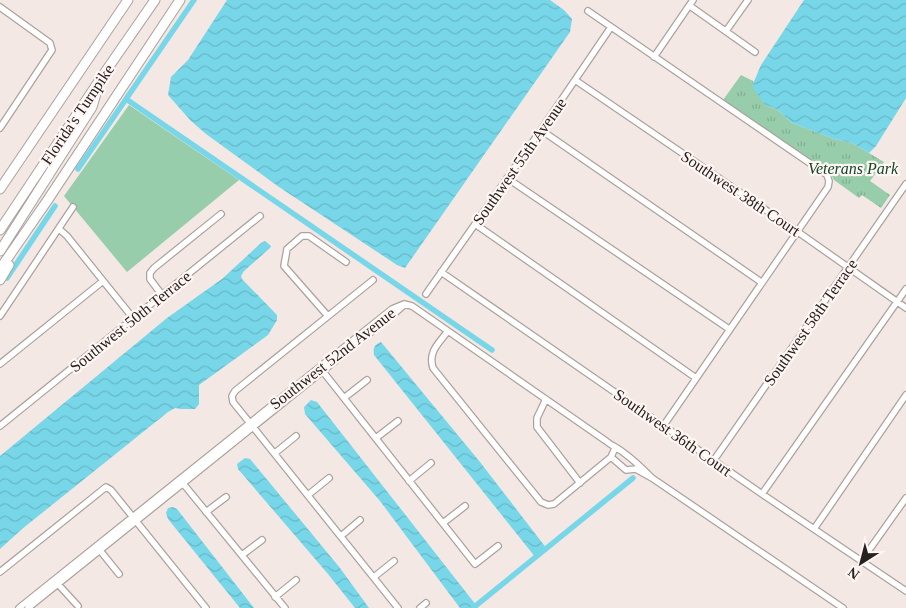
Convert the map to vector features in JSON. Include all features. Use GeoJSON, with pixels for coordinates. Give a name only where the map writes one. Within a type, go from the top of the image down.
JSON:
{"type":"FeatureCollection","features":[{"type":"Feature","properties":{"kind":"highway","name":"Florida's Turnpike"},"geometry":{"type":"LineString","coordinates":[[0,189],[128,0]]}},
{"type":"Feature","properties":{"kind":"highway","name":"Florida's Turnpike"},"geometry":{"type":"LineString","coordinates":[[0,230],[155,0]]}},
{"type":"Feature","properties":{"kind":"highway"},"geometry":{"type":"LineString","coordinates":[[0,269],[180,0]]}},
{"type":"Feature","properties":{"kind":"highway"},"geometry":{"type":"LineString","coordinates":[[0,251],[92,107],[101,78]]}},
{"type":"Feature","properties":{"kind":"highway"},"geometry":{"type":"LineString","coordinates":[[0,179],[33,138]]}},
{"type":"Feature","properties":{"kind":"highway"},"geometry":{"type":"LineString","coordinates":[[0,280],[47,201]]}},
{"type":"Feature","properties":{"kind":"street"},"geometry":{"type":"LineString","coordinates":[[726,31],[748,0]]}},
{"type":"Feature","properties":{"kind":"street"},"geometry":{"type":"LineString","coordinates":[[654,57],[691,3],[755,52]]}},
{"type":"Feature","properties":{"kind":"street"},"geometry":{"type":"LineString","coordinates":[[0,7],[50,44],[52,50],[0,128]]}},
{"type":"Feature","properties":{"kind":"street"},"geometry":{"type":"LineString","coordinates":[[588,11],[827,175],[829,180],[828,187],[798,232],[761,282],[664,425]]}},
{"type":"Feature","properties":{"kind":"street","name":"Southwest 55th Avenue"},"geometry":{"type":"LineString","coordinates":[[426,294],[611,27]]}},
{"type":"Feature","properties":{"kind":"street","name":"Southwest 38th Court"},"geometry":{"type":"LineString","coordinates":[[575,80],[906,308]]}},
{"type":"Feature","properties":{"kind":"street"},"geometry":{"type":"LineString","coordinates":[[541,130],[761,282]]}},
{"type":"Feature","properties":{"kind":"street"},"geometry":{"type":"LineString","coordinates":[[508,178],[729,329]]}},
{"type":"Feature","properties":{"kind":"street","name":"Southwest 58th Terrace"},"geometry":{"type":"LineString","coordinates":[[714,460],[906,184]]}},
{"type":"Feature","properties":{"kind":"street"},"geometry":{"type":"LineString","coordinates":[[0,316],[73,208]]}},
{"type":"Feature","properties":{"kind":"street"},"geometry":{"type":"LineString","coordinates":[[162,295],[150,279],[150,273],[221,214]]}},
{"type":"Feature","properties":{"kind":"street","name":"Southwest 50th Terrace"},"geometry":{"type":"LineString","coordinates":[[0,426],[260,216]]}},
{"type":"Feature","properties":{"kind":"street"},"geometry":{"type":"LineString","coordinates":[[475,224],[696,378]]}},
{"type":"Feature","properties":{"kind":"street"},"geometry":{"type":"LineString","coordinates":[[59,229],[67,236],[133,318]]}},
{"type":"Feature","properties":{"kind":"street"},"geometry":{"type":"LineString","coordinates":[[327,315],[284,266],[287,249],[302,236],[309,236],[346,262]]}},
{"type":"Feature","properties":{"kind":"street","name":"Southwest 36th Court"},"geometry":{"type":"LineString","coordinates":[[442,272],[762,494],[906,591]]}},
{"type":"Feature","properties":{"kind":"street"},"geometry":{"type":"LineString","coordinates":[[373,280],[234,391],[232,396],[233,402],[398,608]]}},
{"type":"Feature","properties":{"kind":"street"},"geometry":{"type":"LineString","coordinates":[[0,364],[104,281]]}},
{"type":"Feature","properties":{"kind":"street"},"geometry":{"type":"LineString","coordinates":[[762,494],[906,290]]}},
{"type":"Feature","properties":{"kind":"street","name":"Southwest 52nd Avenue"},"geometry":{"type":"LineString","coordinates":[[19,608],[56,582],[182,482],[392,309],[404,304],[412,306],[448,331]]}},
{"type":"Feature","properties":{"kind":"street"},"geometry":{"type":"LineString","coordinates":[[615,448],[611,457],[554,504],[548,505],[541,502],[433,368],[430,360],[432,353],[448,331],[623,452],[639,464],[652,478]]}},
{"type":"Feature","properties":{"kind":"street"},"geometry":{"type":"LineString","coordinates":[[321,369],[475,564],[498,546]]}},
{"type":"Feature","properties":{"kind":"street"},"geometry":{"type":"LineString","coordinates":[[344,398],[367,380]]}},
{"type":"Feature","properties":{"kind":"street"},"geometry":{"type":"LineString","coordinates":[[814,529],[906,395]]}},
{"type":"Feature","properties":{"kind":"street"},"geometry":{"type":"LineString","coordinates":[[546,399],[537,418],[537,427],[580,484]]}},
{"type":"Feature","properties":{"kind":"street"},"geometry":{"type":"LineString","coordinates":[[376,438],[398,421]]}},
{"type":"Feature","properties":{"kind":"street"},"geometry":{"type":"LineString","coordinates":[[275,453],[296,436]]}},
{"type":"Feature","properties":{"kind":"street"},"geometry":{"type":"LineString","coordinates":[[611,457],[626,470],[636,469],[652,478],[843,608]]}},
{"type":"Feature","properties":{"kind":"street"},"geometry":{"type":"LineString","coordinates":[[617,463],[623,459],[631,459]]}},
{"type":"Feature","properties":{"kind":"street"},"geometry":{"type":"LineString","coordinates":[[409,481],[432,463]]}},
{"type":"Feature","properties":{"kind":"street"},"geometry":{"type":"LineString","coordinates":[[308,495],[329,478]]}},
{"type":"Feature","properties":{"kind":"street"},"geometry":{"type":"LineString","coordinates":[[182,482],[285,608]]}},
{"type":"Feature","properties":{"kind":"street"},"geometry":{"type":"LineString","coordinates":[[0,572],[106,487],[111,490],[206,608]]}},
{"type":"Feature","properties":{"kind":"street"},"geometry":{"type":"LineString","coordinates":[[206,512],[226,497]]}},
{"type":"Feature","properties":{"kind":"street"},"geometry":{"type":"LineString","coordinates":[[862,560],[906,498]]}},
{"type":"Feature","properties":{"kind":"street"},"geometry":{"type":"LineString","coordinates":[[443,523],[465,506]]}},
{"type":"Feature","properties":{"kind":"street"},"geometry":{"type":"LineString","coordinates":[[341,536],[360,520]]}},
{"type":"Feature","properties":{"kind":"street"},"geometry":{"type":"LineString","coordinates":[[242,555],[262,540]]}},
{"type":"Feature","properties":{"kind":"street"},"geometry":{"type":"LineString","coordinates":[[98,549],[119,574]]}},
{"type":"Feature","properties":{"kind":"street"},"geometry":{"type":"LineString","coordinates":[[374,577],[394,561]]}},
{"type":"Feature","properties":{"kind":"street"},"geometry":{"type":"LineString","coordinates":[[275,597],[296,580]]}},
{"type":"Feature","properties":{"kind":"street"},"geometry":{"type":"LineString","coordinates":[[56,582],[78,606]]}},
{"type":"Feature","properties":{"kind":"street","name":"Southwest 52nd Avenue"},"geometry":{"type":"LineString","coordinates":[[28,608],[56,582]]}},
{"type":"Feature","properties":{"kind":"street"},"geometry":{"type":"LineString","coordinates":[[420,608],[426,603]]}},
{"type":"Feature","properties":{"kind":"green space","name":"Veterans Park"},"geometry":{"type":"Polygon","coordinates":[[[741,75],[753,81],[754,88],[768,106],[778,110],[792,123],[834,139],[852,143],[884,162],[870,181],[890,195],[881,208],[862,195],[859,198],[834,180],[832,176],[723,100],[741,75]]]}},
{"type":"Feature","properties":{"kind":"green space"},"geometry":{"type":"Polygon","coordinates":[[[129,105],[239,180],[127,272],[64,196],[129,105]]]}},
{"type":"Feature","properties":{"kind":"water"},"geometry":{"type":"Polygon","coordinates":[[[227,0],[550,0],[564,10],[572,19],[570,32],[405,268],[397,265],[279,187],[206,134],[191,121],[168,95],[171,77],[188,60],[227,0]]]}},
{"type":"Feature","properties":{"kind":"water"},"geometry":{"type":"Polygon","coordinates":[[[804,0],[906,0],[906,98],[876,146],[869,153],[852,143],[834,139],[792,123],[778,110],[764,104],[752,86],[761,65],[804,0]]]}},
{"type":"Feature","properties":{"kind":"water"},"geometry":{"type":"Polygon","coordinates":[[[265,241],[271,246],[270,248],[244,271],[241,276],[277,315],[277,320],[268,335],[199,385],[199,404],[195,409],[175,408],[168,412],[22,529],[0,549],[0,456],[167,318],[222,279],[265,241]]]}},
{"type":"Feature","properties":{"kind":"water"},"geometry":{"type":"Polygon","coordinates":[[[381,342],[480,462],[547,549],[536,558],[374,355],[374,347],[381,342]]]}},
{"type":"Feature","properties":{"kind":"water"},"geometry":{"type":"Polygon","coordinates":[[[311,400],[317,402],[476,605],[473,608],[460,608],[380,501],[305,414],[304,407],[311,400]]]}},
{"type":"Feature","properties":{"kind":"water"},"geometry":{"type":"Polygon","coordinates":[[[245,458],[250,459],[340,568],[369,608],[355,608],[238,469],[237,464],[245,458]]]}},
{"type":"Feature","properties":{"kind":"water"},"geometry":{"type":"Polygon","coordinates":[[[173,507],[177,509],[254,608],[240,608],[168,519],[166,513],[168,508],[173,507]]]}},
{"type":"Feature","properties":{"kind":"waterway"},"geometry":{"type":"LineString","coordinates":[[78,169],[194,0]]}},
{"type":"Feature","properties":{"kind":"waterway"},"geometry":{"type":"LineString","coordinates":[[126,99],[492,350]]}},
{"type":"Feature","properties":{"kind":"waterway"},"geometry":{"type":"LineString","coordinates":[[7,278],[55,206]]}},
{"type":"Feature","properties":{"kind":"waterway"},"geometry":{"type":"LineString","coordinates":[[473,608],[633,478]]}}]}
